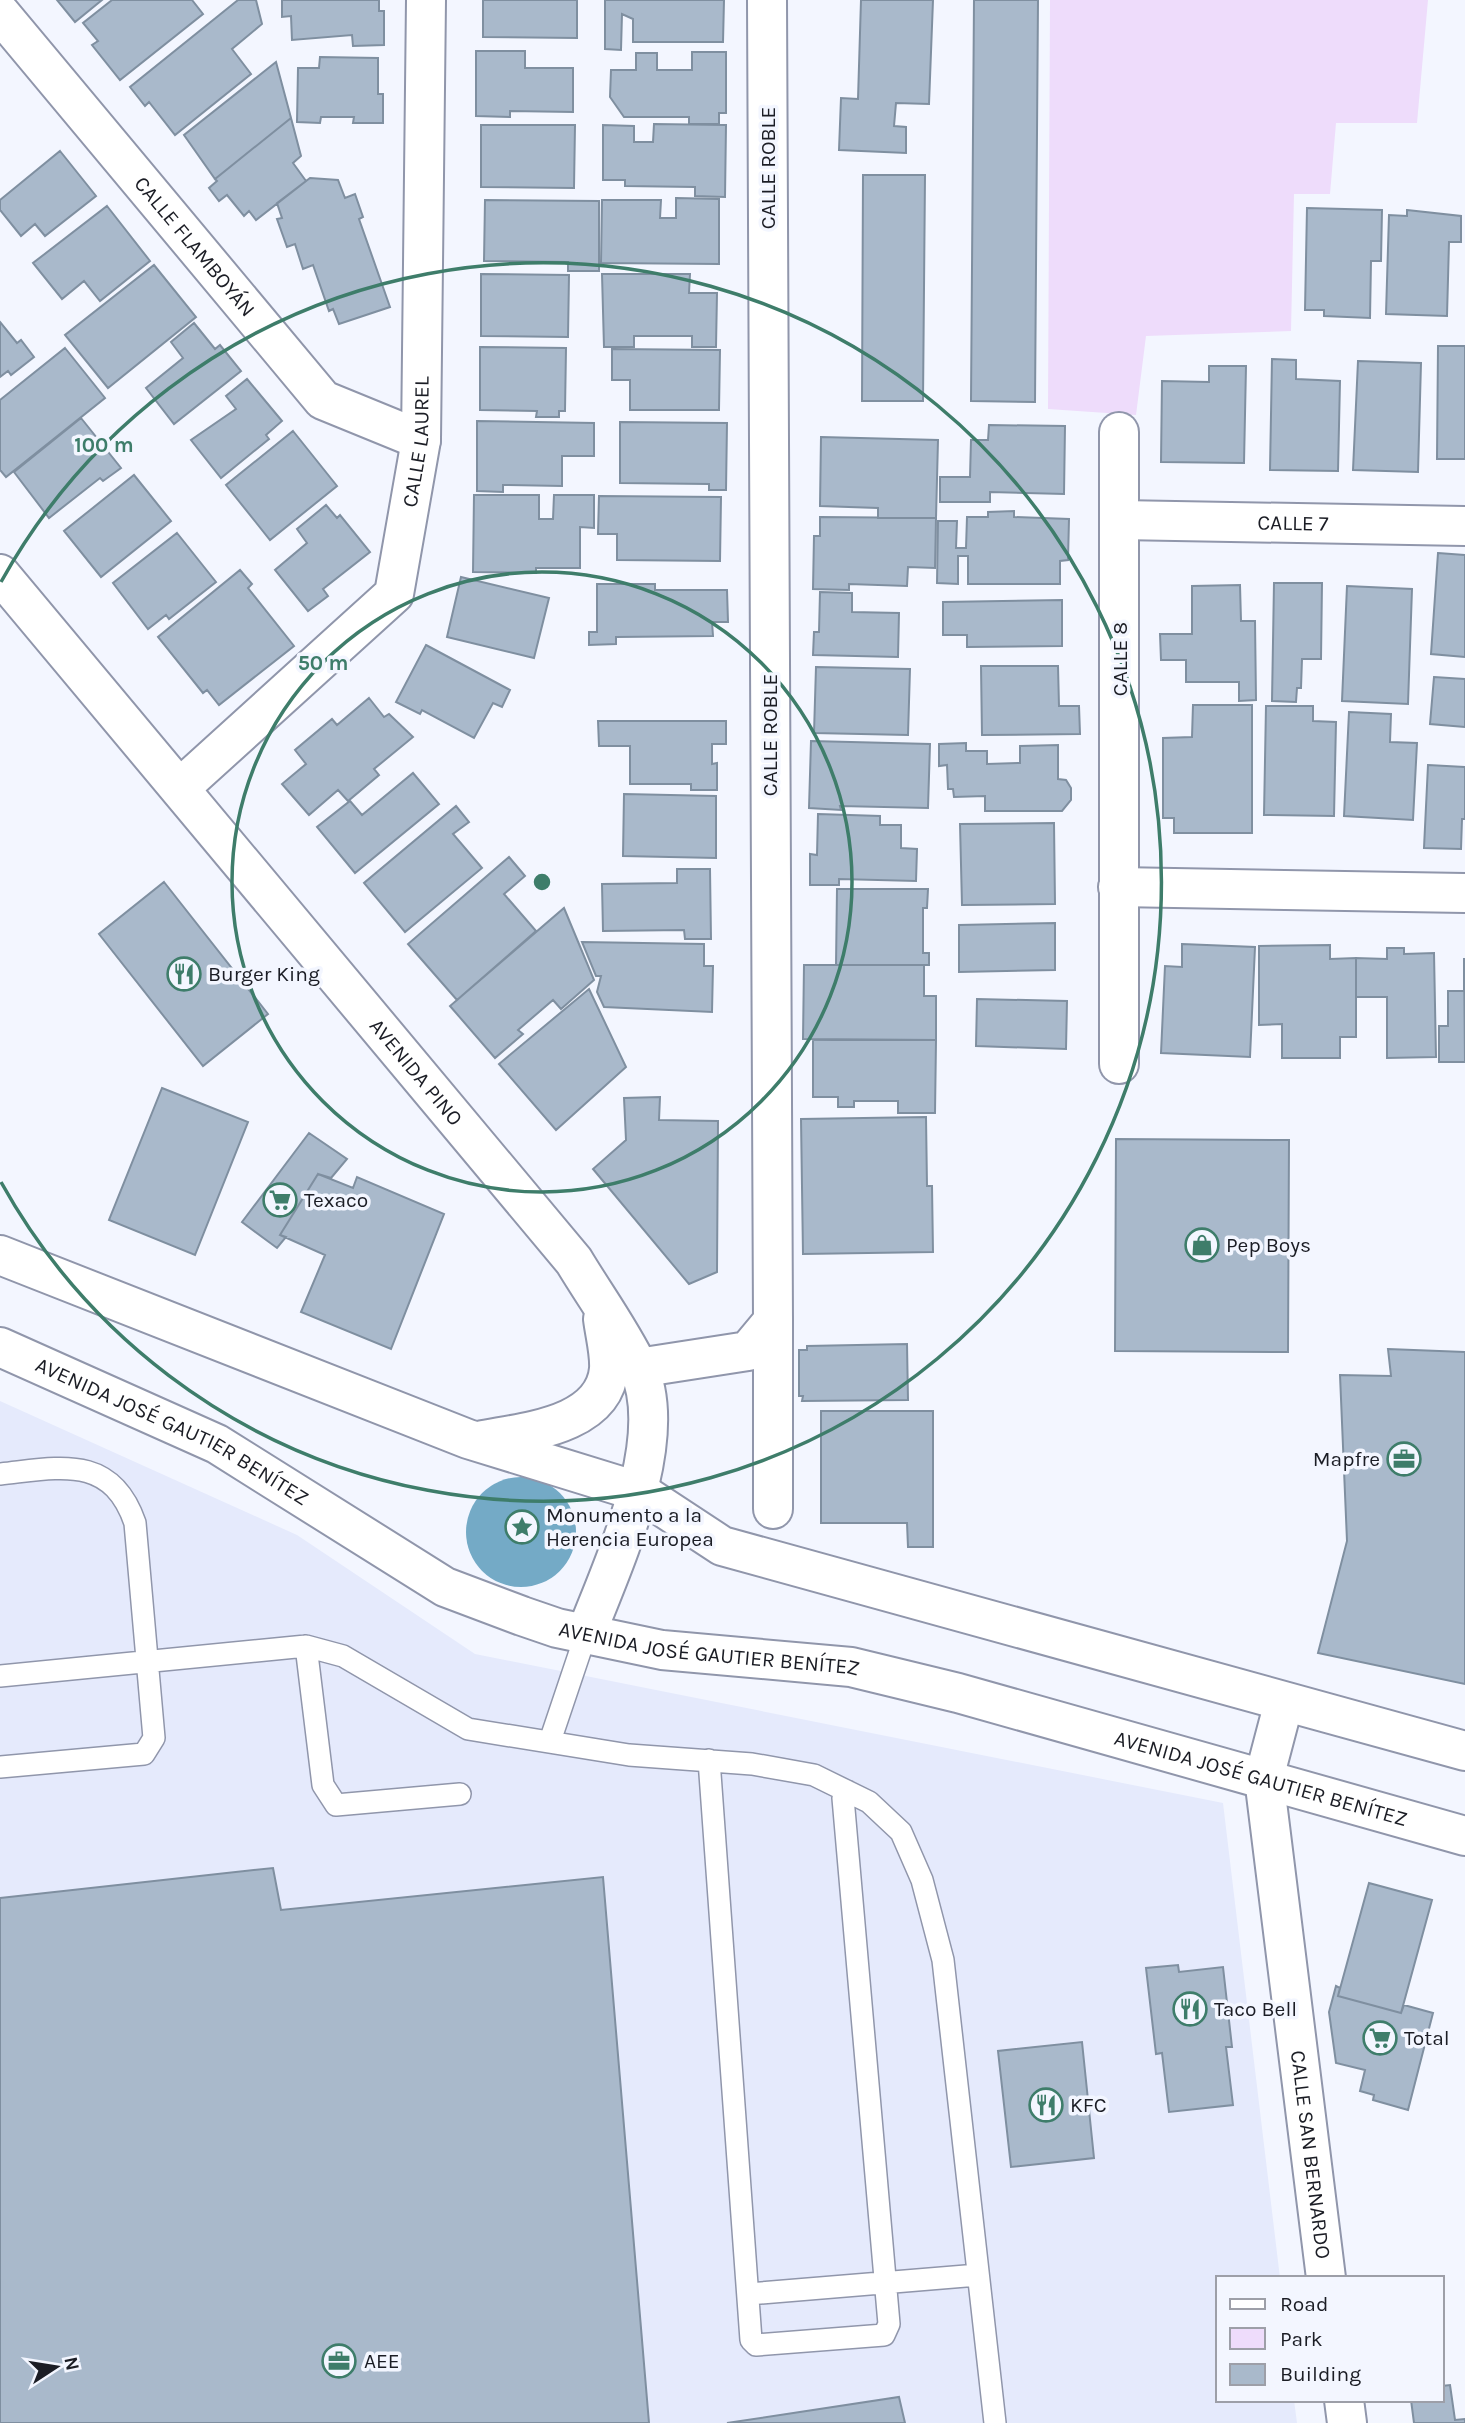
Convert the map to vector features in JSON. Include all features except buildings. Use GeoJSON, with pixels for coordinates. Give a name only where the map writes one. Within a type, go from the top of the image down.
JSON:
{"type":"FeatureCollection","features":[{"type":"Feature","properties":{"kind":"street","name":"CALLE LAUREL"},"geometry":{"type":"LineString","coordinates":[[180,789],[394,594],[421,440],[426,0]]}},
{"type":"Feature","properties":{"kind":"street","name":"CALLE ROBLE"},"geometry":{"type":"LineString","coordinates":[[767,0],[773,1509]]}},
{"type":"Feature","properties":{"kind":"street","name":"CALLE FLAMBOYÁN"},"geometry":{"type":"LineString","coordinates":[[0,13],[323,400],[421,440]]}},
{"type":"Feature","properties":{"kind":"street","name":"CALLE 8"},"geometry":{"type":"LineString","coordinates":[[1119,432],[1119,1064]]}},
{"type":"Feature","properties":{"kind":"street","name":"CALLE 7"},"geometry":{"type":"LineString","coordinates":[[1120,520],[1465,526]]}},
{"type":"Feature","properties":{"kind":"street","name":"AVENIDA PINO"},"geometry":{"type":"LineString","coordinates":[[0,573],[574,1261],[638,1368],[648,1405],[640,1492],[586,1634]]}},
{"type":"Feature","properties":{"kind":"street"},"geometry":{"type":"LineString","coordinates":[[1118,887],[1465,893]]}},
{"type":"Feature","properties":{"kind":"street"},"geometry":{"type":"LineString","coordinates":[[0,1255],[476,1442],[640,1492],[722,1546],[1465,1751]]}},
{"type":"Feature","properties":{"kind":"street"},"geometry":{"type":"LineString","coordinates":[[476,1442],[572,1419],[596,1399],[609,1370],[602,1307]]}},
{"type":"Feature","properties":{"kind":"street"},"geometry":{"type":"LineString","coordinates":[[638,1368],[748,1351],[773,1321]]}},
{"type":"Feature","properties":{"kind":"street","name":"AVENIDA JOSÉ GAUTIER BENÍTEZ"},"geometry":{"type":"LineString","coordinates":[[0,1347],[217,1444],[444,1587],[522,1616],[586,1634],[662,1650],[851,1667],[1264,1778],[1465,1836]]}},
{"type":"Feature","properties":{"kind":"street","name":"CALLE SAN BERNARDO"},"geometry":{"type":"LineString","coordinates":[[1284,1702],[1264,1778],[1326,2276]]}},
{"type":"Feature","properties":{"kind":"street"},"geometry":{"type":"LineString","coordinates":[[1344,2402],[1347,2423]]}},
{"type":"Feature","properties":{"kind":"lane"},"geometry":{"type":"LineString","coordinates":[[0,1474],[74,1466],[106,1480],[127,1500],[135,1523],[154,1738],[144,1754],[0,1768]]}},
{"type":"Feature","properties":{"kind":"lane"},"geometry":{"type":"LineString","coordinates":[[550,1741],[586,1634]]}},
{"type":"Feature","properties":{"kind":"lane"},"geometry":{"type":"LineString","coordinates":[[306,1646],[323,1785],[336,1805],[460,1794]]}},
{"type":"Feature","properties":{"kind":"lane"},"geometry":{"type":"LineString","coordinates":[[0,1676],[306,1646],[343,1657],[468,1729],[629,1755],[709,1760],[814,1775],[869,1802],[901,1832],[922,1880],[943,1959],[995,2423]]}},
{"type":"Feature","properties":{"kind":"lane"},"geometry":{"type":"LineString","coordinates":[[709,1760],[751,2340],[757,2345],[884,2335],[889,2324],[843,1798],[847,1791]]}},
{"type":"Feature","properties":{"kind":"lane"},"geometry":{"type":"LineString","coordinates":[[748,2294],[978,2275]]}},
{"type":"Feature","properties":{"kind":"shaded area"},"geometry":{"type":"Polygon","coordinates":[[[0,1401],[297,1535],[475,1654],[1223,1803],[1280,2276],[1216,2276],[1216,2402],[1294,2402],[1297,2423],[0,2423],[0,1401]]]}},
{"type":"Feature","properties":{"kind":"green space"},"geometry":{"type":"Polygon","coordinates":[[[1050,0],[1428,0],[1417,123],[1336,123],[1330,194],[1294,194],[1291,331],[1146,336],[1136,415],[1048,409],[1050,0]]]}},
{"type":"Feature","properties":{"kind":"water"},"geometry":{"type":"Polygon","coordinates":[[[521,1477],[542,1481],[560,1493],[572,1511],[576,1532],[572,1553],[560,1571],[542,1583],[521,1587],[500,1583],[482,1571],[470,1553],[466,1532],[470,1511],[482,1493],[500,1481],[521,1477]]]}},
{"type":"Feature","properties":{"kind":"place","name":"Burger King"},"geometry":{"type":"Point","coordinates":[184,974]}},
{"type":"Feature","properties":{"kind":"place","name":"Texaco"},"geometry":{"type":"Point","coordinates":[280,1200]}},
{"type":"Feature","properties":{"kind":"place","name":"Pep Boys"},"geometry":{"type":"Point","coordinates":[1202,1245]}},
{"type":"Feature","properties":{"kind":"place","name":"Mapfre"},"geometry":{"type":"Point","coordinates":[1404,1459]}},
{"type":"Feature","properties":{"kind":"place","name":"Monumento a la Herencia Europea"},"geometry":{"type":"Point","coordinates":[522,1527]}},
{"type":"Feature","properties":{"kind":"place","name":"Taco Bell"},"geometry":{"type":"Point","coordinates":[1190,2009]}},
{"type":"Feature","properties":{"kind":"place","name":"Total"},"geometry":{"type":"Point","coordinates":[1380,2038]}},
{"type":"Feature","properties":{"kind":"place","name":"KFC"},"geometry":{"type":"Point","coordinates":[1046,2105]}},
{"type":"Feature","properties":{"kind":"place","name":"AEE"},"geometry":{"type":"Point","coordinates":[339,2361]}}]}
